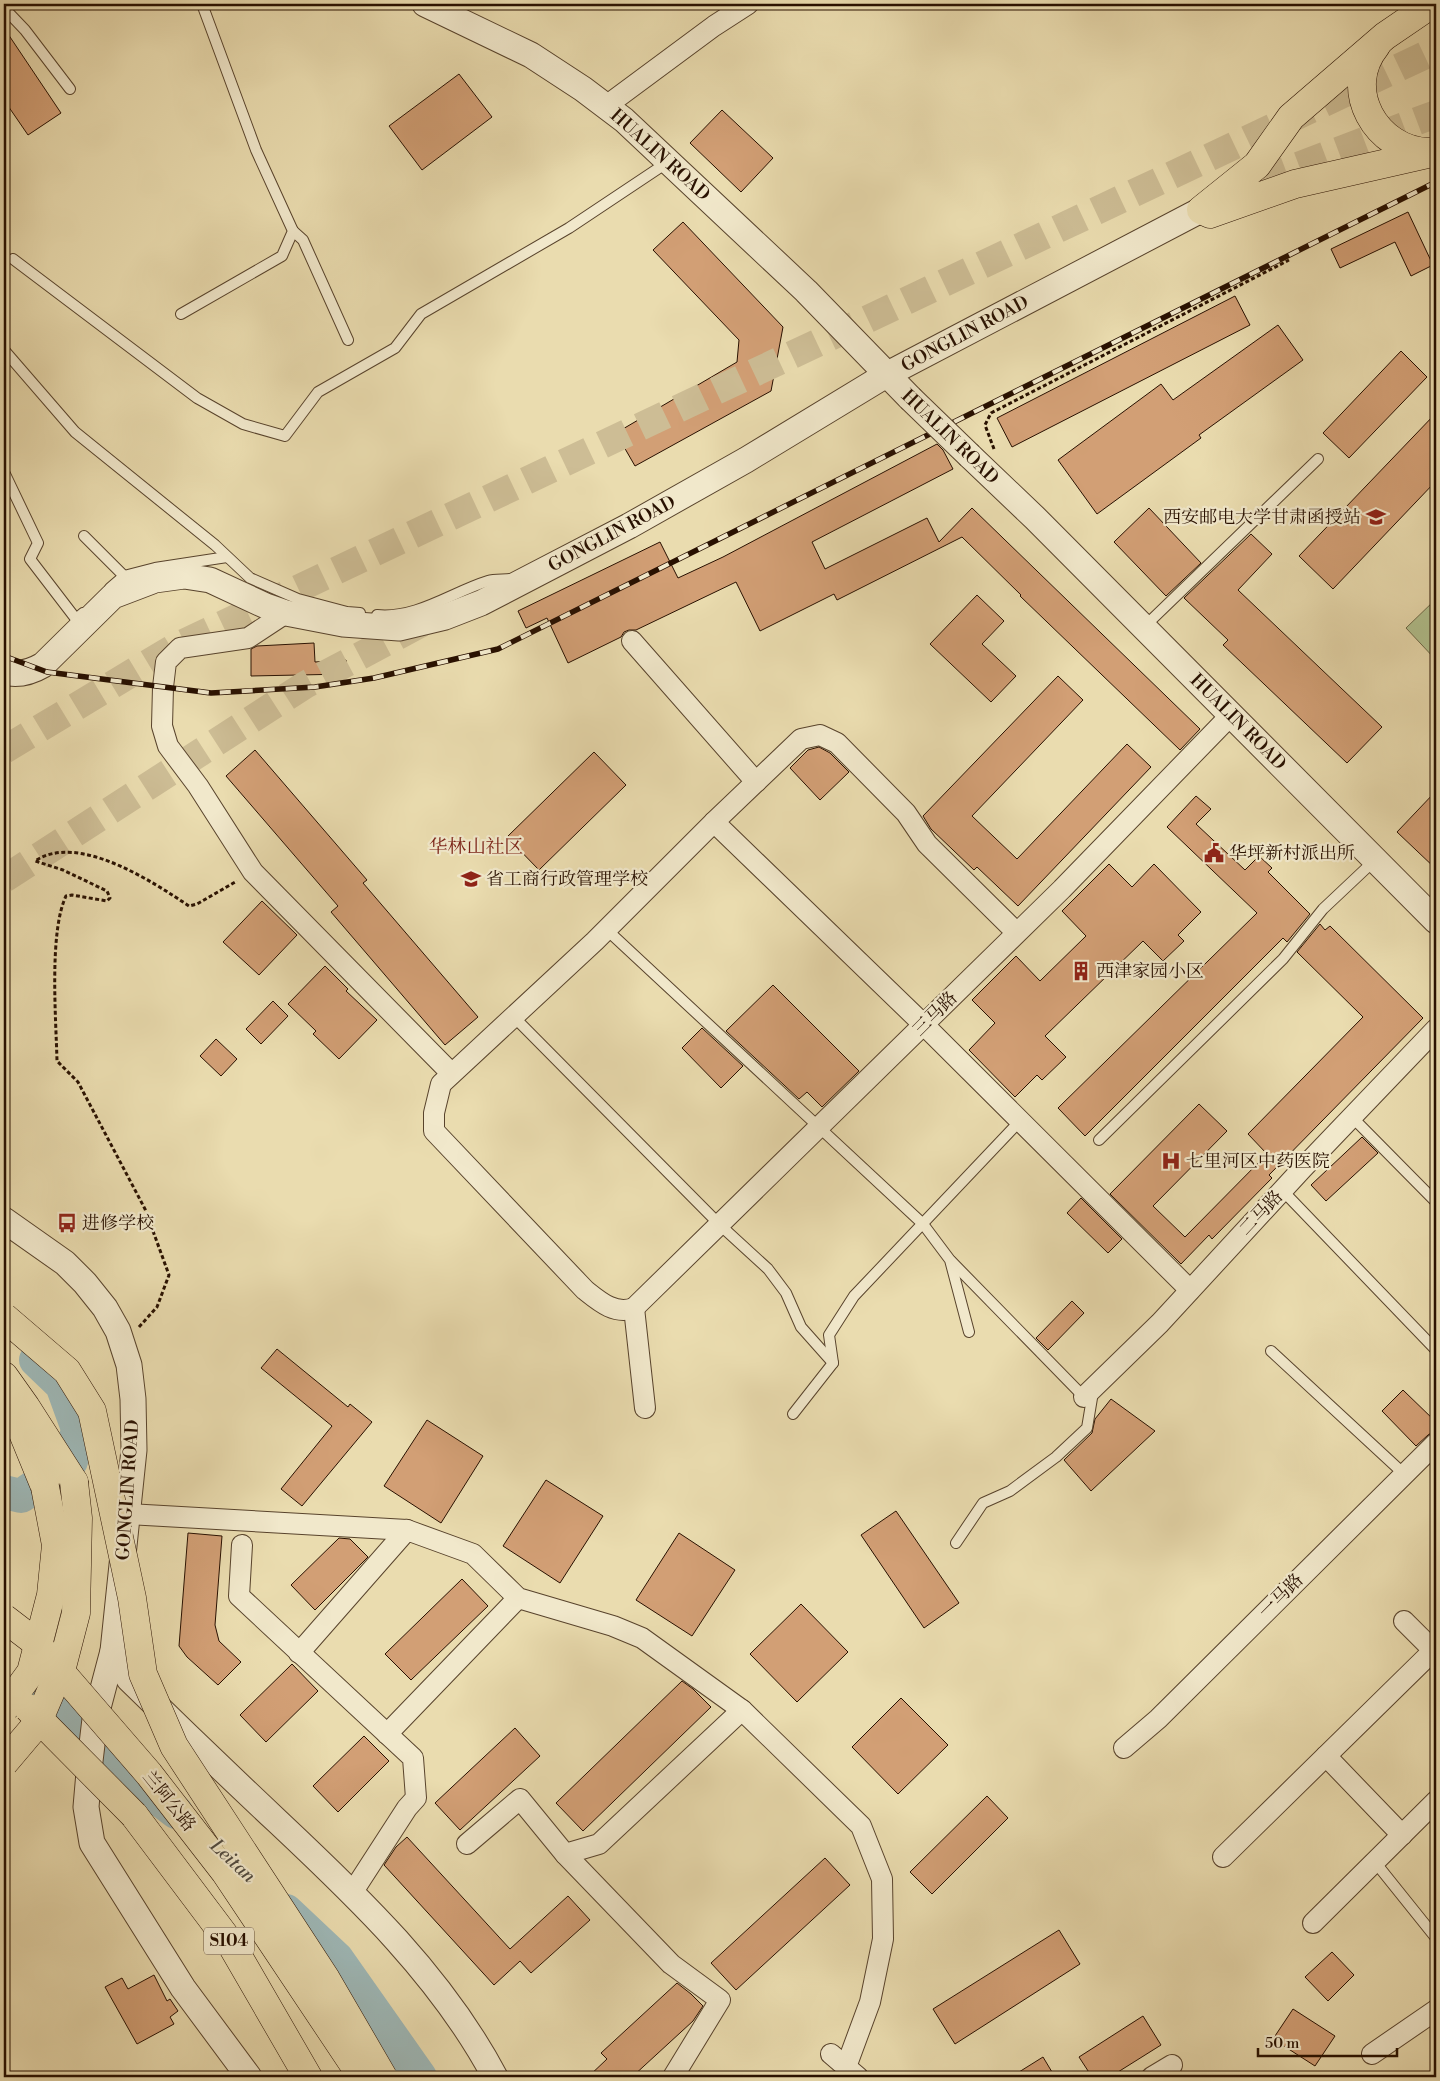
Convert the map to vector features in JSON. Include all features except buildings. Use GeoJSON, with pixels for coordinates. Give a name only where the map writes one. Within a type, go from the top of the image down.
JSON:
{"type":"FeatureCollection","features":[{"type":"Feature","properties":{"kind":"highway"},"geometry":{"type":"LineString","coordinates":[[1432,4],[1385,36],[1291,118],[1257,165],[1201,210],[1210,214],[1295,184],[1436,152]]}},
{"type":"Feature","properties":{"kind":"highway"},"geometry":{"type":"LineString","coordinates":[[1385,36],[1371,52],[1364,72],[1363,94],[1368,114],[1380,132],[1398,145],[1418,152],[1436,152]]}},
{"type":"Feature","properties":{"kind":"highway"},"geometry":{"type":"LineString","coordinates":[[4,1317],[67,1371],[92,1411],[132,1598],[143,1674],[174,1746],[326,1979],[383,2077]]}},
{"type":"Feature","properties":{"kind":"highway"},"geometry":{"type":"LineString","coordinates":[[4,1376],[26,1406],[74,1482],[78,1518],[76,1613],[62,1663],[37,1724],[4,1763]]}},
{"type":"Feature","properties":{"kind":"highway"},"geometry":{"type":"LineString","coordinates":[[4,1402],[20,1426],[45,1487],[56,1544],[51,1595],[31,1672],[4,1709]]}},
{"type":"Feature","properties":{"kind":"highway","name":"兰阿公路"},"geometry":{"type":"LineString","coordinates":[[4,1618],[34,1641],[149,1774],[225,1872],[362,2077]]}},
{"type":"Feature","properties":{"kind":"highway","name":"兰阿公路"},"geometry":{"type":"LineString","coordinates":[[4,1684],[134,1815],[231,1944],[308,2077]]}},
{"type":"Feature","properties":{"kind":"street","name":"HUALIN ROAD"},"geometry":{"type":"LineString","coordinates":[[427,4],[531,55],[624,120],[806,291],[886,375],[1143,627],[1436,921]]}},
{"type":"Feature","properties":{"kind":"street"},"geometry":{"type":"LineString","coordinates":[[606,106],[714,26],[748,4]]}},
{"type":"Feature","properties":{"kind":"street","name":"GONGLIN ROAD"},"geometry":{"type":"LineString","coordinates":[[4,672],[23,673],[42,665],[113,596],[155,580],[184,576],[210,580],[266,606],[286,613],[343,624],[399,628],[445,618],[481,603],[629,526],[746,460],[886,375],[1201,210]]}},
{"type":"Feature","properties":{"kind":"street"},"geometry":{"type":"LineString","coordinates":[[286,613],[248,638],[180,648],[166,662],[162,687],[162,726],[168,746],[198,786],[253,872],[452,1074]]}},
{"type":"Feature","properties":{"kind":"street"},"geometry":{"type":"LineString","coordinates":[[632,640],[756,782]]}},
{"type":"Feature","properties":{"kind":"street","name":"三马路"},"geometry":{"type":"LineString","coordinates":[[634,1308],[1017,933],[1231,715]]}},
{"type":"Feature","properties":{"kind":"street"},"geometry":{"type":"LineString","coordinates":[[645,1408],[634,1308],[625,1311],[605,1306],[585,1290],[434,1131],[434,1113],[441,1084],[606,929],[801,739],[820,735],[837,743],[906,813],[928,844],[1017,933]]}},
{"type":"Feature","properties":{"kind":"street"},"geometry":{"type":"LineString","coordinates":[[714,822],[924,1025],[1190,1290]]}},
{"type":"Feature","properties":{"kind":"street","name":"二马路"},"geometry":{"type":"LineString","coordinates":[[1089,1393],[1190,1290],[1436,1028]]}},
{"type":"Feature","properties":{"kind":"street","name":"GONGLIN ROAD"},"geometry":{"type":"LineString","coordinates":[[4,1220],[53,1253],[85,1283],[105,1308],[118,1331],[129,1364],[133,1399],[134,1450],[113,1651],[95,1719],[90,1761],[86,1807],[92,1843],[184,1988],[249,2077]]}},
{"type":"Feature","properties":{"kind":"street","name":"一马路"},"geometry":{"type":"LineString","coordinates":[[1124,1748],[1158,1719],[1436,1443]]}},
{"type":"Feature","properties":{"kind":"street"},"geometry":{"type":"LineString","coordinates":[[128,1514],[407,1530],[473,1554],[518,1598],[613,1626],[642,1638],[742,1710],[861,1826],[882,1879],[883,1939],[870,2002],[845,2066]]}},
{"type":"Feature","properties":{"kind":"street"},"geometry":{"type":"LineString","coordinates":[[299,1653],[407,1530]]}},
{"type":"Feature","properties":{"kind":"street"},"geometry":{"type":"LineString","coordinates":[[242,1545],[239,1596],[413,1758],[416,1798],[407,1808],[352,1893]]}},
{"type":"Feature","properties":{"kind":"street"},"geometry":{"type":"LineString","coordinates":[[387,1734],[518,1598]]}},
{"type":"Feature","properties":{"kind":"street"},"geometry":{"type":"LineString","coordinates":[[1224,1857],[1435,1652],[1404,1621]]}},
{"type":"Feature","properties":{"kind":"street"},"geometry":{"type":"LineString","coordinates":[[113,1651],[130,1679],[352,1893],[416,1962],[455,2011],[478,2045],[494,2077]]}},
{"type":"Feature","properties":{"kind":"street"},"geometry":{"type":"LineString","coordinates":[[565,1854],[599,1844],[742,1710]]}},
{"type":"Feature","properties":{"kind":"street"},"geometry":{"type":"LineString","coordinates":[[1326,1756],[1402,1835]]}},
{"type":"Feature","properties":{"kind":"street"},"geometry":{"type":"LineString","coordinates":[[468,1844],[520,1799],[565,1854],[671,1964],[720,2000],[673,2077]]}},
{"type":"Feature","properties":{"kind":"street"},"geometry":{"type":"LineString","coordinates":[[1313,1923],[1436,1801]]}},
{"type":"Feature","properties":{"kind":"street"},"geometry":{"type":"LineString","coordinates":[[1372,2054],[1436,2010]]}},
{"type":"Feature","properties":{"kind":"street"},"geometry":{"type":"LineString","coordinates":[[1152,2077],[1172,2065]]}},
{"type":"Feature","properties":{"kind":"lane"},"geometry":{"type":"LineString","coordinates":[[202,4],[256,150],[293,231],[303,240],[348,340]]}},
{"type":"Feature","properties":{"kind":"lane"},"geometry":{"type":"LineString","coordinates":[[4,8],[25,30],[70,89]]}},
{"type":"Feature","properties":{"kind":"lane"},"geometry":{"type":"LineString","coordinates":[[13,259],[197,398],[243,424],[285,436],[318,392],[395,348],[421,314],[569,228],[644,180],[669,161]]}},
{"type":"Feature","properties":{"kind":"lane"},"geometry":{"type":"LineString","coordinates":[[180,314],[282,256],[293,231]]}},
{"type":"Feature","properties":{"kind":"lane"},"geometry":{"type":"LineString","coordinates":[[4,350],[75,432],[250,578],[298,600],[347,612],[384,616],[422,608],[489,581],[530,578]]}},
{"type":"Feature","properties":{"kind":"lane"},"geometry":{"type":"LineString","coordinates":[[1143,627],[1318,459]]}},
{"type":"Feature","properties":{"kind":"lane"},"geometry":{"type":"LineString","coordinates":[[4,472],[38,543],[30,559],[76,619],[124,576],[155,568],[227,557]]}},
{"type":"Feature","properties":{"kind":"lane"},"geometry":{"type":"LineString","coordinates":[[84,536],[124,576]]}},
{"type":"Feature","properties":{"kind":"lane"},"geometry":{"type":"LineString","coordinates":[[1100,1140],[1283,959],[1323,909],[1375,860]]}},
{"type":"Feature","properties":{"kind":"lane"},"geometry":{"type":"LineString","coordinates":[[606,929],[923,1224],[950,1260],[1089,1393],[1087,1428],[1056,1457],[1010,1492],[983,1503],[956,1543]]}},
{"type":"Feature","properties":{"kind":"lane"},"geometry":{"type":"LineString","coordinates":[[513,1016],[720,1225],[768,1269],[786,1293],[801,1327],[832,1363]]}},
{"type":"Feature","properties":{"kind":"lane"},"geometry":{"type":"LineString","coordinates":[[1352,1117],[1436,1202]]}},
{"type":"Feature","properties":{"kind":"lane"},"geometry":{"type":"LineString","coordinates":[[794,1414],[832,1363],[829,1335],[854,1296],[1020,1121]]}},
{"type":"Feature","properties":{"kind":"lane"},"geometry":{"type":"LineString","coordinates":[[1282,1190],[1436,1350]]}},
{"type":"Feature","properties":{"kind":"lane"},"geometry":{"type":"LineString","coordinates":[[950,1260],[969,1332]]}},
{"type":"Feature","properties":{"kind":"lane"},"geometry":{"type":"LineString","coordinates":[[1271,1350],[1404,1474]]}},
{"type":"Feature","properties":{"kind":"lane"},"geometry":{"type":"LineString","coordinates":[[1375,1862],[1436,1938]]}},
{"type":"Feature","properties":{"kind":"path"},"geometry":{"type":"LineString","coordinates":[[985,425],[991,413],[1290,260]]}},
{"type":"Feature","properties":{"kind":"path"},"geometry":{"type":"LineString","coordinates":[[123,1345],[157,1307],[169,1275],[145,1209],[78,1082],[56,1061],[56,959],[58,930],[63,902],[66,896],[72,894],[106,900],[110,898],[110,894],[63,870],[35,861],[43,856],[62,852],[88,855],[121,866],[155,883],[189,906],[197,904],[253,872]]}},
{"type":"Feature","properties":{"kind":"green space"},"geometry":{"type":"Polygon","coordinates":[[[1436,599],[1436,660],[1406,628],[1436,599]]]}},
{"type":"Feature","properties":{"kind":"waterway","name":"Leitan"},"geometry":{"type":"LineString","coordinates":[[4,1492],[21,1496],[71,1461],[78,1429],[62,1385],[36,1360]]}},
{"type":"Feature","properties":{"kind":"waterway","name":"Leitan"},"geometry":{"type":"LineString","coordinates":[[13,1697],[59,1714],[112,1763],[176,1812]]}},
{"type":"Feature","properties":{"kind":"waterway","name":"Leitan"},"geometry":{"type":"LineString","coordinates":[[286,1911],[337,1959],[420,2077]]}},
{"type":"Feature","properties":{"kind":"tunnel"},"geometry":{"type":"LineString","coordinates":[[4,750],[175,647],[1436,50]]}},
{"type":"Feature","properties":{"kind":"tunnel"},"geometry":{"type":"LineString","coordinates":[[1223,201],[1266,178],[1436,114]]}},
{"type":"Feature","properties":{"kind":"tunnel"},"geometry":{"type":"LineString","coordinates":[[4,879],[305,685],[422,623]]}},
{"type":"Feature","properties":{"kind":"railway"},"geometry":{"type":"LineString","coordinates":[[4,656],[47,672],[211,693],[315,687],[374,678],[498,649],[1436,182]]}},
{"type":"Feature","properties":{"kind":"place","name":"西安邮电大学甘肃函授站"},"geometry":{"type":"Point","coordinates":[1376,517]}},
{"type":"Feature","properties":{"kind":"place","name":"华坪新村派出所"},"geometry":{"type":"Point","coordinates":[1214,853]}},
{"type":"Feature","properties":{"kind":"place","name":"省工商行政管理学校"},"geometry":{"type":"Point","coordinates":[471,879]}},
{"type":"Feature","properties":{"kind":"place","name":"西津家园小区"},"geometry":{"type":"Point","coordinates":[1081,971]}},
{"type":"Feature","properties":{"kind":"place","name":"七里河区中药医院"},"geometry":{"type":"Point","coordinates":[1171,1161]}},
{"type":"Feature","properties":{"kind":"place","name":"进修学校"},"geometry":{"type":"Point","coordinates":[67,1223]}},
{"type":"Feature","properties":{"kind":"district","name":"华林山社区"},"geometry":{"type":"Point","coordinates":[476,847]}}]}
